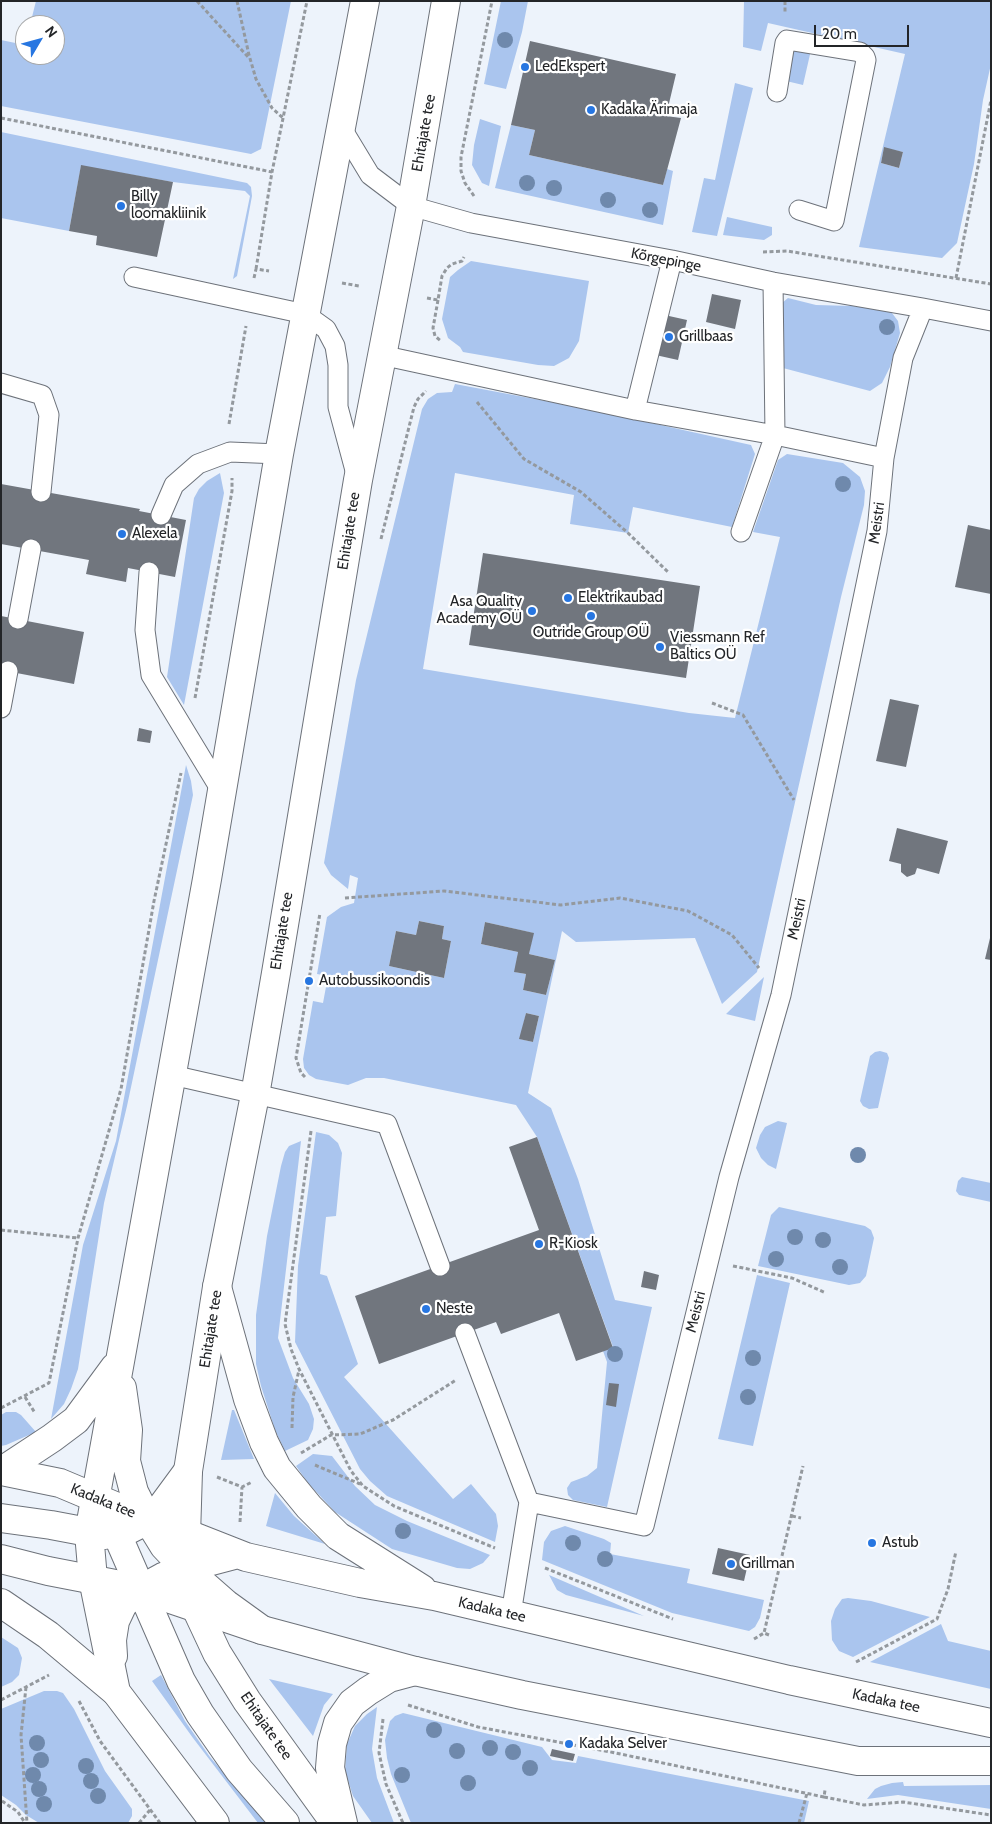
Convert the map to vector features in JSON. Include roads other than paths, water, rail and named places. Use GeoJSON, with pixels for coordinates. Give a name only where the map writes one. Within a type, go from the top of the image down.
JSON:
{"type":"FeatureCollection","features":[{"type":"Feature","properties":{"kind":"main road"},"geometry":{"type":"LineString","coordinates":[[116,1692],[93,1579],[89,1533],[222,792],[279,454],[365,1]]}},
{"type":"Feature","properties":{"kind":"main road","name":"Ehitajate tee"},"geometry":{"type":"LineString","coordinates":[[335,1823],[247,1701],[217,1653],[195,1606],[184,1568],[188,1471],[217,1287],[255,1095],[358,480],[411,206],[446,1]]}},
{"type":"Feature","properties":{"kind":"main road"},"geometry":{"type":"LineString","coordinates":[[217,1287],[248,1399],[264,1442],[277,1468],[309,1508],[338,1536],[434,1596]]}},
{"type":"Feature","properties":{"kind":"main road"},"geometry":{"type":"LineString","coordinates":[[2,1471],[76,1420],[119,1361]]}},
{"type":"Feature","properties":{"kind":"main road"},"geometry":{"type":"LineString","coordinates":[[119,1361],[128,1430],[126,1461],[134,1492],[148,1520],[164,1546],[184,1568],[226,1604],[262,1630]]}},
{"type":"Feature","properties":{"kind":"main road","name":"Kadaka tee"},"geometry":{"type":"LineString","coordinates":[[2,1471],[60,1484],[238,1554],[360,1583],[434,1596],[789,1680],[991,1723]]}},
{"type":"Feature","properties":{"kind":"main road"},"geometry":{"type":"LineString","coordinates":[[1,1518],[51,1525],[89,1533],[104,1534],[130,1529],[148,1520],[160,1509],[188,1471]]}},
{"type":"Feature","properties":{"kind":"main road"},"geometry":{"type":"LineString","coordinates":[[96,1498],[116,1532],[181,1681],[200,1714],[239,1770],[285,1823]]}},
{"type":"Feature","properties":{"kind":"main road"},"geometry":{"type":"LineString","coordinates":[[116,1692],[112,1640],[115,1621],[123,1604],[141,1589],[163,1577],[184,1568],[238,1554]]}},
{"type":"Feature","properties":{"kind":"main road"},"geometry":{"type":"LineString","coordinates":[[1,1559],[141,1589],[262,1630],[415,1671],[531,1697],[858,1761],[991,1761]]}},
{"type":"Feature","properties":{"kind":"main road"},"geometry":{"type":"LineString","coordinates":[[1,1603],[48,1634],[116,1692],[215,1823]]}},
{"type":"Feature","properties":{"kind":"main road"},"geometry":{"type":"LineString","coordinates":[[343,1823],[330,1768],[332,1744],[338,1723],[352,1703],[368,1690],[389,1678],[415,1671]]}},
{"type":"Feature","properties":{"kind":"lane"},"geometry":{"type":"LineString","coordinates":[[777,92],[787,40],[860,52],[865,57],[866,60],[834,221],[799,210]]}},
{"type":"Feature","properties":{"kind":"lane"},"geometry":{"type":"LineString","coordinates":[[341,127],[370,175],[411,206]]}},
{"type":"Feature","properties":{"kind":"lane","name":"Kõrgepinge"},"geometry":{"type":"LineString","coordinates":[[411,206],[471,223],[672,260],[773,282],[991,321]]}},
{"type":"Feature","properties":{"kind":"lane"},"geometry":{"type":"LineString","coordinates":[[635,410],[672,260]]}},
{"type":"Feature","properties":{"kind":"lane"},"geometry":{"type":"LineString","coordinates":[[134,277],[305,314],[326,329],[335,346],[338,365],[338,407],[358,480]]}},
{"type":"Feature","properties":{"kind":"lane"},"geometry":{"type":"LineString","coordinates":[[741,532],[775,435],[773,282]]}},
{"type":"Feature","properties":{"kind":"lane","name":"Meistri"},"geometry":{"type":"LineString","coordinates":[[529,1502],[644,1526],[729,1177],[781,996],[877,531],[884,458],[903,358],[923,308]]}},
{"type":"Feature","properties":{"kind":"lane"},"geometry":{"type":"LineString","coordinates":[[381,355],[635,410],[775,435],[884,458]]}},
{"type":"Feature","properties":{"kind":"lane"},"geometry":{"type":"LineString","coordinates":[[1,382],[42,395],[49,415],[41,492]]}},
{"type":"Feature","properties":{"kind":"lane"},"geometry":{"type":"LineString","coordinates":[[161,515],[174,485],[198,464],[230,452],[279,454]]}},
{"type":"Feature","properties":{"kind":"lane"},"geometry":{"type":"LineString","coordinates":[[18,619],[31,549]]}},
{"type":"Feature","properties":{"kind":"lane"},"geometry":{"type":"LineString","coordinates":[[149,572],[145,630],[151,675],[222,792]]}},
{"type":"Feature","properties":{"kind":"lane"},"geometry":{"type":"LineString","coordinates":[[1,708],[8,671]]}},
{"type":"Feature","properties":{"kind":"lane"},"geometry":{"type":"LineString","coordinates":[[172,1075],[387,1124],[440,1266]]}},
{"type":"Feature","properties":{"kind":"lane"},"geometry":{"type":"LineString","coordinates":[[466,1333],[529,1502],[510,1614]]}},
{"type":"Feature","properties":{"kind":"place","name":"LedEkspert"},"geometry":{"type":"Point","coordinates":[525,67]}},
{"type":"Feature","properties":{"kind":"place","name":"Kadaka Ärimaja"},"geometry":{"type":"Point","coordinates":[591,110]}},
{"type":"Feature","properties":{"kind":"place","name":"Billy loomakliinik"},"geometry":{"type":"Point","coordinates":[121,206]}},
{"type":"Feature","properties":{"kind":"place","name":"Grillbaas"},"geometry":{"type":"Point","coordinates":[669,337]}},
{"type":"Feature","properties":{"kind":"place","name":"Alexela"},"geometry":{"type":"Point","coordinates":[122,534]}},
{"type":"Feature","properties":{"kind":"place","name":"Elektrikaubad"},"geometry":{"type":"Point","coordinates":[568,598]}},
{"type":"Feature","properties":{"kind":"place","name":"Asa Quality Academy OÜ"},"geometry":{"type":"Point","coordinates":[532,611]}},
{"type":"Feature","properties":{"kind":"place","name":"Outride Group OÜ"},"geometry":{"type":"Point","coordinates":[591,616]}},
{"type":"Feature","properties":{"kind":"place","name":"Viessmann Ref Baltics OÜ"},"geometry":{"type":"Point","coordinates":[660,647]}},
{"type":"Feature","properties":{"kind":"place","name":"Autobussikoondis"},"geometry":{"type":"Point","coordinates":[309,981]}},
{"type":"Feature","properties":{"kind":"place","name":"R-Kiosk"},"geometry":{"type":"Point","coordinates":[539,1244]}},
{"type":"Feature","properties":{"kind":"place","name":"Neste"},"geometry":{"type":"Point","coordinates":[426,1309]}},
{"type":"Feature","properties":{"kind":"place","name":"Astub"},"geometry":{"type":"Point","coordinates":[872,1543]}},
{"type":"Feature","properties":{"kind":"place","name":"Grillman"},"geometry":{"type":"Point","coordinates":[731,1564]}},
{"type":"Feature","properties":{"kind":"place","name":"Kadaka Selver"},"geometry":{"type":"Point","coordinates":[569,1744]}}]}
